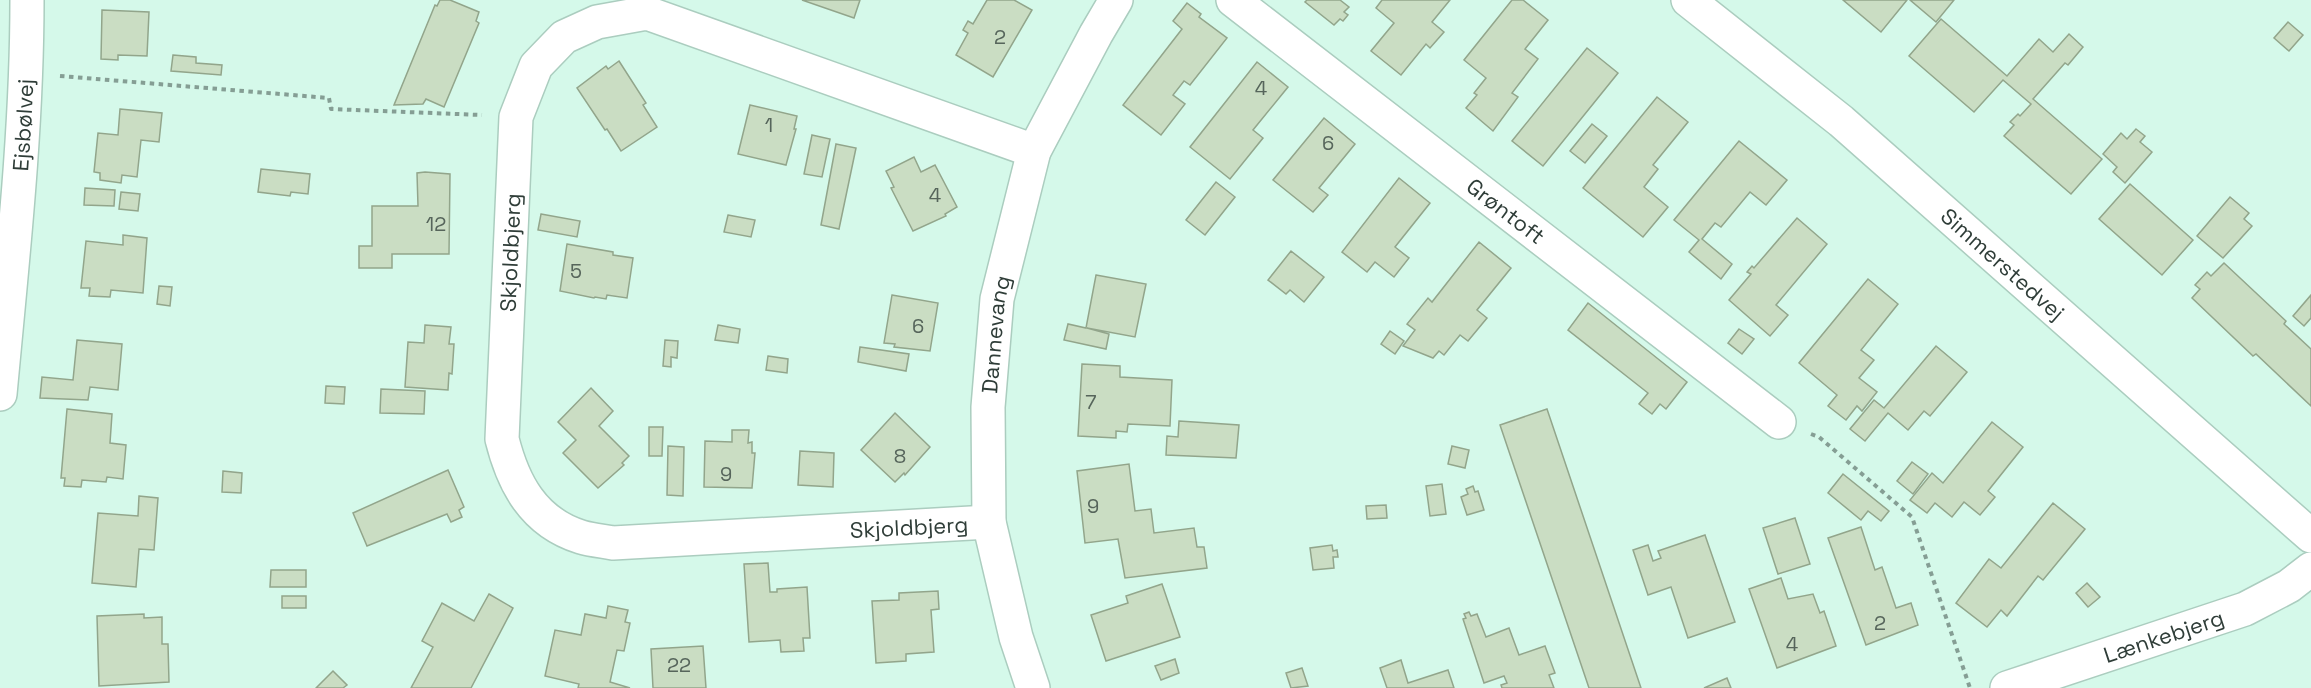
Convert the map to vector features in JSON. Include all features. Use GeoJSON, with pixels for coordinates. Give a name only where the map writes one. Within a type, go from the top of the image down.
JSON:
{"type":"FeatureCollection","features":[{"type":"Feature","properties":{"kind":"street","name":"Ejsbølvej"},"geometry":{"type":"LineString","coordinates":[[0,394],[22,156],[27,73],[27,0]]}},
{"type":"Feature","properties":{"kind":"street","name":"Dannevang"},"geometry":{"type":"LineString","coordinates":[[1033,688],[1016,637],[989,522],[988,407],[997,299],[1034,151],[1116,0]]}},
{"type":"Feature","properties":{"kind":"street","name":"Grøntoft"},"geometry":{"type":"LineString","coordinates":[[1233,0],[1779,422]]}},
{"type":"Feature","properties":{"kind":"street","name":"Simmerstedvej"},"geometry":{"type":"LineString","coordinates":[[1688,0],[1841,122],[2311,536]]}},
{"type":"Feature","properties":{"kind":"street","name":"Skjoldbjerg"},"geometry":{"type":"LineString","coordinates":[[989,522],[613,543],[580,537],[558,527],[540,513],[524,495],[509,468],[502,439],[516,117],[536,66],[564,37],[597,22],[647,13],[1034,151]]}},
{"type":"Feature","properties":{"kind":"street","name":"Lænkebjerg"},"geometry":{"type":"LineString","coordinates":[[2007,688],[2244,609],[2289,586],[2311,569]]}},
{"type":"Feature","properties":{"kind":"path"},"geometry":{"type":"LineString","coordinates":[[27,73],[329,98],[331,109],[516,117]]}},
{"type":"Feature","properties":{"kind":"path"},"geometry":{"type":"LineString","coordinates":[[1779,422],[1819,437],[1912,517],[1970,688]]}},
{"type":"Feature","properties":{"kind":"building"},"geometry":{"type":"Polygon","coordinates":[[[440,0],[450,0],[479,12],[476,21],[479,23],[444,107],[426,99],[423,104],[394,105],[435,5],[437,6],[440,0]]]}},
{"type":"Feature","properties":{"kind":"building"},"geometry":{"type":"Polygon","coordinates":[[[802,0],[860,0],[854,18],[802,0]]]}},
{"type":"Feature","properties":{"kind":"building"},"geometry":{"type":"Polygon","coordinates":[[[987,0],[1014,0],[1032,10],[993,77],[956,55],[968,33],[963,30],[968,21],[973,24],[987,0]]]}},
{"type":"Feature","properties":{"kind":"building"},"geometry":{"type":"Polygon","coordinates":[[[1307,0],[1340,0],[1349,7],[1344,12],[1348,15],[1343,21],[1340,19],[1334,25],[1305,2],[1307,0]]]}},
{"type":"Feature","properties":{"kind":"building"},"geometry":{"type":"Polygon","coordinates":[[[1382,0],[1450,0],[1432,22],[1444,32],[1430,48],[1426,44],[1401,75],[1371,51],[1394,23],[1376,8],[1382,0]]]}},
{"type":"Feature","properties":{"kind":"building"},"geometry":{"type":"Polygon","coordinates":[[[1512,0],[1523,0],[1548,20],[1525,49],[1538,59],[1512,93],[1518,97],[1493,131],[1466,108],[1477,95],[1474,93],[1486,78],[1464,60],[1512,0]]]}},
{"type":"Feature","properties":{"kind":"building"},"geometry":{"type":"Polygon","coordinates":[[[1843,0],[1907,0],[1881,32],[1843,0]]]}},
{"type":"Feature","properties":{"kind":"building"},"geometry":{"type":"Polygon","coordinates":[[[1910,0],[1954,0],[1936,22],[1910,0]]]}},
{"type":"Feature","properties":{"kind":"building"},"geometry":{"type":"Polygon","coordinates":[[[1187,3],[1201,14],[1199,17],[1227,38],[1190,85],[1184,81],[1173,95],[1185,104],[1161,135],[1123,105],[1182,29],[1173,21],[1187,3]]]}},
{"type":"Feature","properties":{"kind":"building"},"geometry":{"type":"Polygon","coordinates":[[[102,10],[149,12],[147,56],[118,55],[118,60],[101,59],[102,10]]]}},
{"type":"Feature","properties":{"kind":"building"},"geometry":{"type":"Polygon","coordinates":[[[1941,19],[2007,76],[2039,39],[2053,52],[2069,34],[2083,47],[2068,65],[2065,63],[2033,99],[2102,159],[2071,194],[2004,136],[2014,125],[2010,122],[2018,114],[2020,116],[2031,104],[2003,80],[1974,112],[1909,56],[1941,19]]]}},
{"type":"Feature","properties":{"kind":"building"},"geometry":{"type":"Polygon","coordinates":[[[2288,22],[2303,35],[2289,51],[2274,38],[2288,22]]]}},
{"type":"Feature","properties":{"kind":"building"},"geometry":{"type":"Polygon","coordinates":[[[1587,48],[1618,73],[1543,166],[1512,141],[1587,48]]]}},
{"type":"Feature","properties":{"kind":"building"},"geometry":{"type":"Polygon","coordinates":[[[173,55],[196,57],[196,63],[222,65],[221,75],[171,71],[173,55]]]}},
{"type":"Feature","properties":{"kind":"building"},"geometry":{"type":"Polygon","coordinates":[[[619,61],[646,103],[643,105],[657,127],[621,151],[577,88],[606,66],[608,69],[619,61]]]}},
{"type":"Feature","properties":{"kind":"building"},"geometry":{"type":"Polygon","coordinates":[[[1257,62],[1288,87],[1253,130],[1263,138],[1230,179],[1190,147],[1257,62]]]}},
{"type":"Feature","properties":{"kind":"building"},"geometry":{"type":"Polygon","coordinates":[[[1657,97],[1688,122],[1653,165],[1658,169],[1644,187],[1668,207],[1643,237],[1583,188],[1657,97]]]}},
{"type":"Feature","properties":{"kind":"building"},"geometry":{"type":"Polygon","coordinates":[[[750,105],[797,116],[794,129],[796,129],[786,165],[738,154],[750,105]]]}},
{"type":"Feature","properties":{"kind":"building"},"geometry":{"type":"Polygon","coordinates":[[[120,109],[162,113],[159,142],[141,140],[137,177],[122,175],[121,183],[100,180],[100,173],[94,172],[98,133],[118,135],[120,109]]]}},
{"type":"Feature","properties":{"kind":"building"},"geometry":{"type":"Polygon","coordinates":[[[1324,118],[1355,144],[1319,188],[1328,195],[1313,212],[1273,180],[1324,118]]]}},
{"type":"Feature","properties":{"kind":"building"},"geometry":{"type":"Polygon","coordinates":[[[1592,124],[1607,136],[1585,163],[1570,151],[1592,124]]]}},
{"type":"Feature","properties":{"kind":"building"},"geometry":{"type":"Polygon","coordinates":[[[2136,129],[2145,136],[2140,142],[2152,152],[2125,183],[2113,172],[2117,167],[2103,154],[2121,133],[2127,139],[2136,129]]]}},
{"type":"Feature","properties":{"kind":"building"},"geometry":{"type":"Polygon","coordinates":[[[812,135],[830,139],[822,177],[804,174],[812,135]]]}},
{"type":"Feature","properties":{"kind":"building"},"geometry":{"type":"Polygon","coordinates":[[[1739,141],[1787,180],[1766,205],[1750,192],[1721,227],[1715,223],[1702,239],[1732,264],[1721,279],[1689,252],[1699,240],[1674,220],[1739,141]]]}},
{"type":"Feature","properties":{"kind":"building"},"geometry":{"type":"Polygon","coordinates":[[[836,144],[856,148],[839,229],[821,225],[836,144]]]}},
{"type":"Feature","properties":{"kind":"building"},"geometry":{"type":"Polygon","coordinates":[[[914,157],[921,172],[935,165],[957,207],[945,214],[946,216],[913,231],[891,188],[894,187],[886,171],[914,157]]]}},
{"type":"Feature","properties":{"kind":"building"},"geometry":{"type":"Polygon","coordinates":[[[261,169],[310,174],[308,194],[291,192],[290,196],[258,192],[261,169]]]}},
{"type":"Feature","properties":{"kind":"building"},"geometry":{"type":"Polygon","coordinates":[[[417,173],[450,174],[449,254],[392,254],[392,268],[359,268],[359,246],[372,246],[372,206],[418,206],[417,173]]]}},
{"type":"Feature","properties":{"kind":"building"},"geometry":{"type":"Polygon","coordinates":[[[1399,178],[1430,203],[1395,247],[1409,258],[1394,277],[1375,262],[1367,272],[1342,252],[1399,178]]]}},
{"type":"Feature","properties":{"kind":"building"},"geometry":{"type":"Polygon","coordinates":[[[1216,182],[1235,197],[1205,235],[1186,220],[1216,182]]]}},
{"type":"Feature","properties":{"kind":"building"},"geometry":{"type":"Polygon","coordinates":[[[2130,184],[2193,240],[2162,275],[2099,219],[2130,184]]]}},
{"type":"Feature","properties":{"kind":"building"},"geometry":{"type":"Polygon","coordinates":[[[85,188],[115,190],[114,206],[84,205],[85,188]]]}},
{"type":"Feature","properties":{"kind":"building"},"geometry":{"type":"Polygon","coordinates":[[[121,192],[140,194],[138,211],[119,209],[121,192]]]}},
{"type":"Feature","properties":{"kind":"building"},"geometry":{"type":"Polygon","coordinates":[[[2230,197],[2249,213],[2244,219],[2252,226],[2223,258],[2197,236],[2230,197]]]}},
{"type":"Feature","properties":{"kind":"building"},"geometry":{"type":"Polygon","coordinates":[[[541,214],[580,221],[577,237],[538,230],[541,214]]]}},
{"type":"Feature","properties":{"kind":"building"},"geometry":{"type":"Polygon","coordinates":[[[728,215],[755,220],[751,237],[724,232],[728,215]]]}},
{"type":"Feature","properties":{"kind":"building"},"geometry":{"type":"Polygon","coordinates":[[[1797,218],[1827,244],[1776,305],[1788,315],[1770,336],[1729,300],[1751,274],[1747,272],[1752,266],[1754,268],[1797,218]]]}},
{"type":"Feature","properties":{"kind":"building"},"geometry":{"type":"Polygon","coordinates":[[[123,235],[147,238],[143,293],[111,290],[110,297],[89,296],[90,288],[81,288],[86,241],[123,245],[123,235]]]}},
{"type":"Feature","properties":{"kind":"building"},"geometry":{"type":"Polygon","coordinates":[[[1479,242],[1511,268],[1477,310],[1487,318],[1468,341],[1460,335],[1444,355],[1439,351],[1433,358],[1403,346],[1415,330],[1407,324],[1428,298],[1432,302],[1479,242]]]}},
{"type":"Feature","properties":{"kind":"building"},"geometry":{"type":"Polygon","coordinates":[[[567,244],[633,258],[627,298],[607,295],[606,299],[594,298],[560,291],[567,244]]]}},
{"type":"Feature","properties":{"kind":"building"},"geometry":{"type":"Polygon","coordinates":[[[1291,251],[1324,277],[1304,302],[1290,290],[1286,294],[1268,280],[1291,251]]]}},
{"type":"Feature","properties":{"kind":"building"},"geometry":{"type":"Polygon","coordinates":[[[2224,263],[2286,321],[2284,324],[2311,349],[2311,406],[2256,354],[2253,356],[2192,298],[2200,289],[2195,285],[2207,272],[2211,276],[2224,263]]]}},
{"type":"Feature","properties":{"kind":"building"},"geometry":{"type":"Polygon","coordinates":[[[1096,275],[1146,284],[1135,337],[1087,328],[1109,334],[1106,349],[1064,340],[1068,324],[1086,328],[1096,275]]]}},
{"type":"Feature","properties":{"kind":"building"},"geometry":{"type":"Polygon","coordinates":[[[1868,279],[1898,304],[1861,350],[1874,360],[1859,378],[1877,392],[1862,411],[1857,406],[1846,420],[1828,406],[1837,395],[1799,363],[1868,279]]]}},
{"type":"Feature","properties":{"kind":"building"},"geometry":{"type":"Polygon","coordinates":[[[159,286],[172,287],[170,306],[157,304],[159,286]]]}},
{"type":"Feature","properties":{"kind":"building"},"geometry":{"type":"Polygon","coordinates":[[[892,295],[938,303],[930,351],[894,347],[895,344],[884,343],[892,295]]]}},
{"type":"Feature","properties":{"kind":"building"},"geometry":{"type":"Polygon","coordinates":[[[2311,295],[2311,318],[2304,326],[2293,316],[2311,295]]]}},
{"type":"Feature","properties":{"kind":"building"},"geometry":{"type":"Polygon","coordinates":[[[1588,303],[1687,382],[1666,409],[1660,404],[1652,414],[1639,404],[1648,393],[1568,330],[1588,303]]]}},
{"type":"Feature","properties":{"kind":"building"},"geometry":{"type":"Polygon","coordinates":[[[425,325],[451,327],[449,344],[454,344],[452,374],[449,373],[448,390],[405,387],[408,342],[424,343],[425,325]]]}},
{"type":"Feature","properties":{"kind":"building"},"geometry":{"type":"Polygon","coordinates":[[[718,325],[740,329],[738,343],[715,340],[718,325]]]}},
{"type":"Feature","properties":{"kind":"building"},"geometry":{"type":"Polygon","coordinates":[[[1739,329],[1754,339],[1742,354],[1728,343],[1739,329]]]}},
{"type":"Feature","properties":{"kind":"building"},"geometry":{"type":"Polygon","coordinates":[[[1390,331],[1404,341],[1395,354],[1381,344],[1390,331]]]}},
{"type":"Feature","properties":{"kind":"building"},"geometry":{"type":"Polygon","coordinates":[[[77,340],[122,344],[118,390],[90,387],[88,400],[40,398],[42,377],[73,380],[77,340]]]}},
{"type":"Feature","properties":{"kind":"building"},"geometry":{"type":"Polygon","coordinates":[[[665,340],[678,341],[677,358],[671,357],[671,367],[663,366],[665,340]]]}},
{"type":"Feature","properties":{"kind":"building"},"geometry":{"type":"Polygon","coordinates":[[[1936,346],[1967,372],[1930,416],[1924,411],[1908,430],[1888,413],[1865,441],[1850,429],[1874,400],[1884,408],[1936,346]]]}},
{"type":"Feature","properties":{"kind":"building"},"geometry":{"type":"Polygon","coordinates":[[[860,347],[909,354],[906,371],[858,362],[860,347]]]}},
{"type":"Feature","properties":{"kind":"building"},"geometry":{"type":"Polygon","coordinates":[[[768,356],[788,359],[787,373],[766,370],[768,356]]]}},
{"type":"Feature","properties":{"kind":"building"},"geometry":{"type":"Polygon","coordinates":[[[1082,364],[1120,366],[1120,377],[1172,380],[1170,426],[1128,424],[1127,432],[1116,431],[1116,438],[1078,436],[1082,364]]]}},
{"type":"Feature","properties":{"kind":"building"},"geometry":{"type":"Polygon","coordinates":[[[326,386],[345,387],[344,404],[325,403],[326,386]]]}},
{"type":"Feature","properties":{"kind":"building"},"geometry":{"type":"Polygon","coordinates":[[[591,388],[613,411],[599,426],[629,456],[622,463],[624,465],[598,488],[563,453],[576,440],[558,422],[591,388]]]}},
{"type":"Feature","properties":{"kind":"building"},"geometry":{"type":"Polygon","coordinates":[[[381,389],[425,391],[424,414],[380,413],[381,389]]]}},
{"type":"Feature","properties":{"kind":"building"},"geometry":{"type":"Polygon","coordinates":[[[67,409],[112,414],[110,443],[126,445],[123,479],[107,477],[106,482],[82,480],[81,487],[64,486],[65,478],[61,478],[67,409]]]}},
{"type":"Feature","properties":{"kind":"building"},"geometry":{"type":"Polygon","coordinates":[[[1547,409],[1641,688],[1589,688],[1500,425],[1547,409]]]}},
{"type":"Feature","properties":{"kind":"building"},"geometry":{"type":"Polygon","coordinates":[[[895,413],[930,447],[905,475],[904,473],[895,482],[861,450],[895,413]]]}},
{"type":"Feature","properties":{"kind":"building"},"geometry":{"type":"Polygon","coordinates":[[[1179,421],[1239,425],[1236,458],[1166,455],[1167,436],[1178,437],[1179,421]]]}},
{"type":"Feature","properties":{"kind":"building"},"geometry":{"type":"Polygon","coordinates":[[[1992,422],[2023,447],[1988,491],[1995,497],[1980,515],[1964,502],[1952,517],[1935,503],[1927,513],[1910,500],[1932,473],[1943,483],[1992,422]]]}},
{"type":"Feature","properties":{"kind":"building"},"geometry":{"type":"Polygon","coordinates":[[[649,427],[663,427],[662,456],[649,456],[649,427]]]}},
{"type":"Feature","properties":{"kind":"building"},"geometry":{"type":"Polygon","coordinates":[[[732,430],[749,430],[748,443],[752,442],[752,453],[755,453],[752,488],[704,487],[705,441],[732,442],[732,430]]]}},
{"type":"Feature","properties":{"kind":"building"},"geometry":{"type":"Polygon","coordinates":[[[668,446],[684,447],[683,496],[667,495],[668,446]]]}},
{"type":"Feature","properties":{"kind":"building"},"geometry":{"type":"Polygon","coordinates":[[[1452,446],[1469,450],[1465,468],[1448,464],[1452,446]]]}},
{"type":"Feature","properties":{"kind":"building"},"geometry":{"type":"Polygon","coordinates":[[[800,451],[834,453],[833,487],[798,485],[800,451]]]}},
{"type":"Feature","properties":{"kind":"building"},"geometry":{"type":"Polygon","coordinates":[[[1912,462],[1928,474],[1913,494],[1897,481],[1912,462]]]}},
{"type":"Feature","properties":{"kind":"building"},"geometry":{"type":"Polygon","coordinates":[[[1129,464],[1135,511],[1151,509],[1154,533],[1194,528],[1197,547],[1204,547],[1207,568],[1125,578],[1118,539],[1085,543],[1077,471],[1129,464]]]}},
{"type":"Feature","properties":{"kind":"building"},"geometry":{"type":"Polygon","coordinates":[[[448,470],[464,507],[459,510],[462,517],[451,522],[447,514],[367,546],[353,513],[448,470]]]}},
{"type":"Feature","properties":{"kind":"building"},"geometry":{"type":"Polygon","coordinates":[[[223,471],[242,473],[241,493],[222,492],[223,471]]]}},
{"type":"Feature","properties":{"kind":"building"},"geometry":{"type":"Polygon","coordinates":[[[1843,474],[1889,511],[1881,521],[1868,511],[1861,520],[1828,493],[1843,474]]]}},
{"type":"Feature","properties":{"kind":"building"},"geometry":{"type":"Polygon","coordinates":[[[1442,484],[1446,514],[1430,516],[1426,486],[1442,484]]]}},
{"type":"Feature","properties":{"kind":"building"},"geometry":{"type":"Polygon","coordinates":[[[1473,486],[1475,492],[1478,491],[1484,510],[1467,515],[1461,497],[1468,494],[1466,489],[1473,486]]]}},
{"type":"Feature","properties":{"kind":"building"},"geometry":{"type":"Polygon","coordinates":[[[139,496],[158,498],[154,550],[139,549],[136,587],[92,583],[98,513],[138,516],[139,496]]]}},
{"type":"Feature","properties":{"kind":"building"},"geometry":{"type":"Polygon","coordinates":[[[2053,503],[2085,529],[2043,580],[2038,576],[2007,616],[2001,610],[1987,627],[1956,603],[1989,559],[2001,568],[2053,503]]]}},
{"type":"Feature","properties":{"kind":"building"},"geometry":{"type":"Polygon","coordinates":[[[1386,505],[1387,518],[1367,519],[1366,506],[1386,505]]]}},
{"type":"Feature","properties":{"kind":"building"},"geometry":{"type":"Polygon","coordinates":[[[1795,518],[1810,564],[1778,574],[1763,528],[1795,518]]]}},
{"type":"Feature","properties":{"kind":"building"},"geometry":{"type":"Polygon","coordinates":[[[1861,527],[1875,570],[1882,567],[1896,608],[1911,603],[1918,625],[1866,645],[1828,538],[1861,527]]]}},
{"type":"Feature","properties":{"kind":"building"},"geometry":{"type":"Polygon","coordinates":[[[1705,535],[1735,622],[1688,638],[1671,587],[1648,595],[1633,550],[1648,545],[1653,561],[1661,558],[1658,551],[1705,535]]]}},
{"type":"Feature","properties":{"kind":"building"},"geometry":{"type":"Polygon","coordinates":[[[1332,545],[1333,551],[1337,550],[1338,557],[1333,557],[1334,568],[1313,570],[1310,548],[1332,545]]]}},
{"type":"Feature","properties":{"kind":"building"},"geometry":{"type":"Polygon","coordinates":[[[768,563],[770,592],[777,592],[777,589],[807,587],[810,638],[803,638],[804,651],[781,652],[780,640],[749,642],[744,564],[768,563]]]}},
{"type":"Feature","properties":{"kind":"building"},"geometry":{"type":"Polygon","coordinates":[[[271,570],[306,570],[306,587],[270,587],[271,570]]]}},
{"type":"Feature","properties":{"kind":"building"},"geometry":{"type":"Polygon","coordinates":[[[1781,578],[1788,599],[1813,594],[1820,613],[1824,611],[1836,646],[1777,668],[1749,589],[1781,578]]]}},
{"type":"Feature","properties":{"kind":"building"},"geometry":{"type":"Polygon","coordinates":[[[2087,583],[2100,597],[2088,607],[2076,593],[2087,583]]]}},
{"type":"Feature","properties":{"kind":"building"},"geometry":{"type":"Polygon","coordinates":[[[1162,584],[1180,637],[1106,661],[1091,615],[1128,603],[1126,596],[1162,584]]]}},
{"type":"Feature","properties":{"kind":"building"},"geometry":{"type":"Polygon","coordinates":[[[938,591],[939,609],[931,610],[934,652],[906,654],[906,661],[876,663],[872,601],[899,600],[899,593],[938,591]]]}},
{"type":"Feature","properties":{"kind":"building"},"geometry":{"type":"Polygon","coordinates":[[[489,594],[513,608],[471,688],[411,688],[433,647],[422,641],[442,603],[474,621],[489,594]]]}},
{"type":"Feature","properties":{"kind":"building"},"geometry":{"type":"Polygon","coordinates":[[[282,596],[306,596],[306,608],[282,608],[282,596]]]}},
{"type":"Feature","properties":{"kind":"building"},"geometry":{"type":"Polygon","coordinates":[[[608,606],[628,610],[625,622],[630,623],[624,651],[617,650],[610,682],[630,688],[578,688],[579,684],[545,676],[555,630],[581,635],[585,614],[606,618],[608,606]]]}},
{"type":"Feature","properties":{"kind":"building"},"geometry":{"type":"Polygon","coordinates":[[[1469,612],[1471,616],[1477,614],[1486,637],[1509,628],[1519,655],[1545,646],[1555,673],[1549,675],[1554,688],[1502,688],[1501,685],[1507,683],[1504,676],[1484,683],[1463,619],[1466,618],[1464,614],[1469,612]]]}},
{"type":"Feature","properties":{"kind":"building"},"geometry":{"type":"Polygon","coordinates":[[[144,614],[144,618],[162,617],[162,644],[168,644],[169,682],[99,686],[97,616],[144,614]]]}},
{"type":"Feature","properties":{"kind":"building"},"geometry":{"type":"Polygon","coordinates":[[[703,646],[706,688],[653,688],[651,649],[703,646]]]}},
{"type":"Feature","properties":{"kind":"building"},"geometry":{"type":"Polygon","coordinates":[[[1175,659],[1179,673],[1161,680],[1155,666],[1175,659]]]}},
{"type":"Feature","properties":{"kind":"building"},"geometry":{"type":"Polygon","coordinates":[[[1401,660],[1408,683],[1448,670],[1454,688],[1387,688],[1380,668],[1401,660]]]}},
{"type":"Feature","properties":{"kind":"building"},"geometry":{"type":"Polygon","coordinates":[[[1302,668],[1308,686],[1291,688],[1286,673],[1302,668]]]}},
{"type":"Feature","properties":{"kind":"building"},"geometry":{"type":"Polygon","coordinates":[[[333,671],[347,685],[343,688],[316,688],[333,671]]]}},
{"type":"Feature","properties":{"kind":"building"},"geometry":{"type":"Polygon","coordinates":[[[1727,678],[1731,688],[1704,688],[1727,678]]]}}]}
